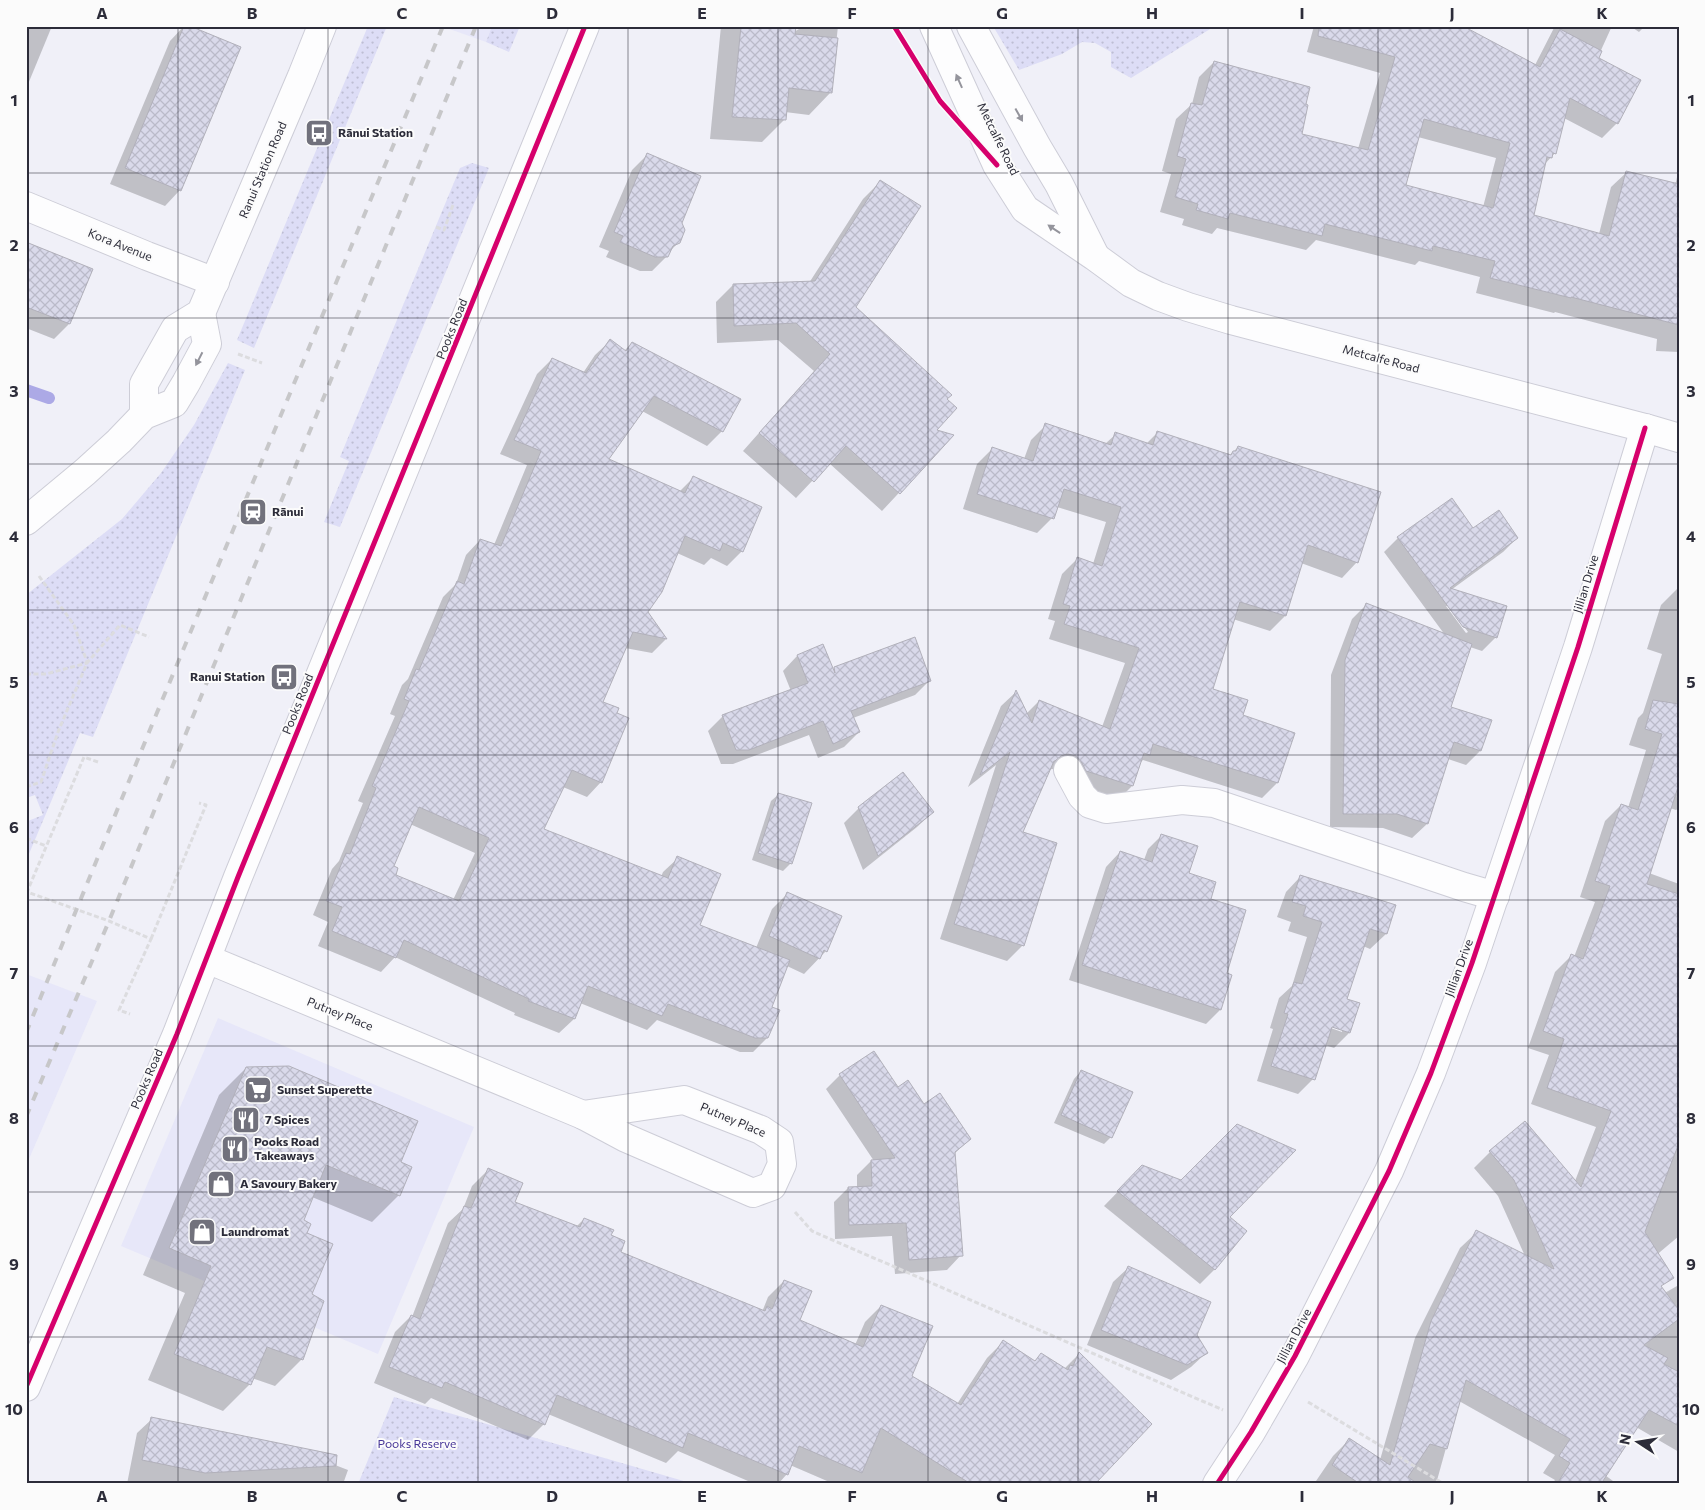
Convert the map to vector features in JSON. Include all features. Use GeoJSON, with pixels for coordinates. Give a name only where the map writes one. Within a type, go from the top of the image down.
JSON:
{"type":"FeatureCollection","features":[{"type":"Feature","properties":{"kind":"street","name":"Ranui Station Road"},"geometry":{"type":"LineString","coordinates":[[201,313],[299,85],[322,26]]}},
{"type":"Feature","properties":{"kind":"street","name":"Pooks Road"},"geometry":{"type":"LineString","coordinates":[[26,1387],[177,1034],[249,850],[585,26]]}},
{"type":"Feature","properties":{"kind":"street","name":"Metcalfe Road"},"geometry":{"type":"LineString","coordinates":[[934,26],[997,165],[1025,209],[1131,282],[1158,296],[1188,307],[1679,438]]}},
{"type":"Feature","properties":{"kind":"street","name":"Metcalfe Road"},"geometry":{"type":"LineString","coordinates":[[971,26],[1059,184],[1094,256]]}},
{"type":"Feature","properties":{"kind":"street","name":"Kora Avenue"},"geometry":{"type":"LineString","coordinates":[[26,206],[215,282]]}},
{"type":"Feature","properties":{"kind":"street"},"geometry":{"type":"LineString","coordinates":[[26,521],[85,472],[144,415],[174,403],[207,344],[201,313],[175,329],[144,384],[144,415]]}},
{"type":"Feature","properties":{"kind":"street","name":"Jillian Drive"},"geometry":{"type":"LineString","coordinates":[[1217,1484],[1251,1432],[1295,1356],[1389,1171],[1431,1073],[1472,963],[1578,647],[1645,428]]}},
{"type":"Feature","properties":{"kind":"street"},"geometry":{"type":"LineString","coordinates":[[1068,770],[1082,796],[1090,804],[1106,809],[1182,800],[1214,803],[1495,896]]}},
{"type":"Feature","properties":{"kind":"street","name":"Putney Place"},"geometry":{"type":"LineString","coordinates":[[207,959],[583,1115],[626,1138],[753,1193],[772,1186],[782,1164],[779,1142],[762,1130],[684,1100],[583,1115]]}},
{"type":"Feature","properties":{"kind":"path"},"geometry":{"type":"LineString","coordinates":[[436,227],[444,230],[453,206]]}},
{"type":"Feature","properties":{"kind":"path"},"geometry":{"type":"LineString","coordinates":[[245,357],[262,363]]}},
{"type":"Feature","properties":{"kind":"path"},"geometry":{"type":"LineString","coordinates":[[40,576],[74,625],[87,663]]}},
{"type":"Feature","properties":{"kind":"path"},"geometry":{"type":"LineString","coordinates":[[26,788],[40,782],[58,732],[87,663],[120,625],[149,637]]}},
{"type":"Feature","properties":{"kind":"path"},"geometry":{"type":"LineString","coordinates":[[26,674],[46,674],[87,663]]}},
{"type":"Feature","properties":{"kind":"path"},"geometry":{"type":"LineString","coordinates":[[98,762],[84,757],[27,892],[101,918],[151,939]]}},
{"type":"Feature","properties":{"kind":"path"},"geometry":{"type":"LineString","coordinates":[[130,1014],[120,1010],[206,805],[199,803]]}},
{"type":"Feature","properties":{"kind":"path"},"geometry":{"type":"LineString","coordinates":[[26,838],[46,846]]}},
{"type":"Feature","properties":{"kind":"path"},"geometry":{"type":"LineString","coordinates":[[792,1208],[812,1231],[1223,1410]]}},
{"type":"Feature","properties":{"kind":"path"},"geometry":{"type":"LineString","coordinates":[[1301,1398],[1444,1484]]}},
{"type":"Feature","properties":{"kind":"shaded area"},"geometry":{"type":"Polygon","coordinates":[[[441,26],[492,26],[486,42],[441,26]]]}},
{"type":"Feature","properties":{"kind":"shaded area"},"geometry":{"type":"Polygon","coordinates":[[[26,974],[97,1001],[26,1166],[26,974]]]}},
{"type":"Feature","properties":{"kind":"shaded area"},"geometry":{"type":"Polygon","coordinates":[[[218,1018],[474,1127],[378,1354],[121,1246],[218,1018]]]}},
{"type":"Feature","properties":{"kind":"green space"},"geometry":{"type":"Polygon","coordinates":[[[368,26],[387,26],[254,348],[237,340],[368,26]]]}},
{"type":"Feature","properties":{"kind":"green space"},"geometry":{"type":"Polygon","coordinates":[[[492,26],[520,26],[509,52],[486,42],[492,26]]]}},
{"type":"Feature","properties":{"kind":"green space"},"geometry":{"type":"Polygon","coordinates":[[[993,26],[1215,26],[1131,78],[1111,67],[1111,52],[1095,43],[1082,42],[1062,54],[1019,70],[993,26]]]}},
{"type":"Feature","properties":{"kind":"green space"},"geometry":{"type":"Polygon","coordinates":[[[472,163],[489,168],[340,527],[324,522],[349,461],[340,457],[460,168],[472,163]]]}},
{"type":"Feature","properties":{"kind":"green space"},"geometry":{"type":"Polygon","coordinates":[[[228,363],[245,370],[93,737],[80,733],[26,861],[26,817],[28,821],[43,815],[35,795],[26,798],[26,595],[122,519],[161,473],[194,425],[228,363]]]}},
{"type":"Feature","properties":{"kind":"green space","name":"Pooks Reserve"},"geometry":{"type":"Polygon","coordinates":[[[394,1397],[694,1484],[358,1484],[394,1397]]]}},
{"type":"Feature","properties":{"kind":"building"},"geometry":{"type":"Polygon","coordinates":[[[184,26],[190,26],[241,47],[181,191],[125,168],[184,26]]]}},
{"type":"Feature","properties":{"kind":"building"},"geometry":{"type":"Polygon","coordinates":[[[741,26],[796,26],[795,34],[838,38],[832,93],[789,88],[786,120],[732,117],[741,26]]]}},
{"type":"Feature","properties":{"kind":"building"},"geometry":{"type":"Polygon","coordinates":[[[1319,26],[1463,26],[1540,67],[1560,29],[1602,51],[1599,58],[1641,80],[1618,124],[1570,98],[1556,154],[1553,153],[1552,158],[1547,157],[1534,215],[1609,236],[1626,171],[1679,184],[1679,325],[1490,278],[1495,261],[1433,246],[1432,251],[1325,224],[1322,236],[1230,213],[1228,219],[1196,210],[1198,204],[1175,197],[1186,159],[1177,156],[1191,103],[1202,105],[1214,61],[1310,87],[1302,134],[1368,150],[1395,57],[1318,36],[1319,26]],[[1424,119],[1406,185],[1493,208],[1510,143],[1424,119]]]}},
{"type":"Feature","properties":{"kind":"building"},"geometry":{"type":"Polygon","coordinates":[[[647,153],[701,176],[682,223],[685,230],[680,243],[673,246],[668,257],[655,257],[620,242],[623,236],[614,232],[647,153]]]}},
{"type":"Feature","properties":{"kind":"building"},"geometry":{"type":"Polygon","coordinates":[[[880,180],[921,206],[856,307],[952,395],[947,399],[957,408],[937,430],[954,435],[900,494],[846,446],[814,482],[759,433],[830,354],[796,323],[734,326],[733,284],[815,281],[880,180]]]}},
{"type":"Feature","properties":{"kind":"building"},"geometry":{"type":"Polygon","coordinates":[[[26,242],[93,269],[70,324],[26,307],[26,242]]]}},
{"type":"Feature","properties":{"kind":"building"},"geometry":{"type":"Polygon","coordinates":[[[610,339],[626,351],[632,342],[741,399],[723,432],[654,396],[609,459],[685,493],[693,476],[762,507],[743,552],[723,543],[720,551],[685,536],[662,592],[648,612],[667,639],[633,632],[603,702],[619,708],[617,713],[629,718],[602,783],[572,770],[544,829],[668,878],[677,856],[721,874],[700,925],[790,960],[772,1007],[780,1010],[768,1038],[755,1038],[668,1004],[662,1016],[588,986],[575,1019],[528,1001],[529,999],[404,940],[396,958],[332,931],[342,907],[326,901],[346,853],[350,854],[376,788],[372,786],[409,701],[404,699],[416,669],[419,670],[457,581],[464,584],[480,539],[501,546],[541,451],[514,440],[552,358],[586,373],[610,339]],[[419,807],[394,866],[398,868],[396,875],[459,901],[489,838],[419,807]]]}},
{"type":"Feature","properties":{"kind":"building"},"geometry":{"type":"Polygon","coordinates":[[[1045,423],[1111,445],[1115,432],[1153,445],[1157,431],[1231,455],[1238,446],[1381,492],[1358,563],[1308,545],[1286,616],[1240,602],[1213,689],[1248,700],[1243,715],[1295,733],[1278,783],[1153,744],[1150,755],[1144,753],[1133,786],[1086,771],[1076,756],[1068,754],[1061,756],[1054,761],[1023,832],[1057,843],[1024,946],[954,924],[1010,752],[980,775],[1016,690],[1032,723],[1039,700],[1110,729],[1139,648],[1064,624],[1070,606],[1063,604],[1077,557],[1102,566],[1121,507],[1064,489],[1054,519],[977,494],[992,447],[1033,461],[1045,423]]]}},
{"type":"Feature","properties":{"kind":"building"},"geometry":{"type":"Polygon","coordinates":[[[1452,498],[1473,528],[1499,510],[1518,538],[1450,588],[1507,606],[1497,638],[1463,627],[1397,537],[1452,498]]]}},
{"type":"Feature","properties":{"kind":"building"},"geometry":{"type":"Polygon","coordinates":[[[1366,603],[1472,644],[1451,707],[1492,720],[1481,751],[1454,742],[1428,824],[1397,814],[1343,814],[1345,660],[1366,603]]]}},
{"type":"Feature","properties":{"kind":"building"},"geometry":{"type":"Polygon","coordinates":[[[915,637],[931,681],[851,711],[860,732],[833,744],[823,721],[749,750],[736,750],[722,715],[808,683],[797,655],[823,644],[835,673],[834,667],[915,637]]]}},
{"type":"Feature","properties":{"kind":"building"},"geometry":{"type":"Polygon","coordinates":[[[1653,700],[1679,704],[1679,784],[1647,884],[1679,894],[1679,1143],[1645,1232],[1674,1278],[1661,1286],[1679,1310],[1679,1319],[1644,1345],[1668,1358],[1664,1364],[1679,1372],[1679,1426],[1649,1410],[1601,1484],[1557,1484],[1570,1463],[1559,1456],[1570,1439],[1466,1380],[1447,1449],[1430,1444],[1408,1477],[1418,1484],[1360,1484],[1332,1465],[1349,1438],[1390,1465],[1431,1321],[1476,1230],[1554,1269],[1514,1180],[1489,1151],[1525,1121],[1581,1187],[1611,1111],[1547,1088],[1564,1039],[1543,1031],[1571,954],[1583,959],[1610,886],[1595,881],[1621,804],[1638,810],[1662,734],[1645,729],[1653,700]]]}},
{"type":"Feature","properties":{"kind":"building"},"geometry":{"type":"Polygon","coordinates":[[[903,772],[934,812],[878,856],[858,807],[903,772]]]}},
{"type":"Feature","properties":{"kind":"building"},"geometry":{"type":"Polygon","coordinates":[[[778,793],[812,803],[792,864],[758,853],[778,793]]]}},
{"type":"Feature","properties":{"kind":"building"},"geometry":{"type":"Polygon","coordinates":[[[1161,834],[1198,846],[1189,873],[1216,882],[1211,899],[1246,910],[1227,973],[1232,975],[1221,1010],[1082,965],[1120,851],[1152,862],[1161,834]]]}},
{"type":"Feature","properties":{"kind":"building"},"geometry":{"type":"Polygon","coordinates":[[[1300,875],[1396,905],[1387,934],[1370,929],[1347,999],[1360,1003],[1350,1033],[1332,1027],[1315,1080],[1271,1066],[1288,1014],[1284,1013],[1294,982],[1302,984],[1322,922],[1303,916],[1306,906],[1292,902],[1300,875]]]}},
{"type":"Feature","properties":{"kind":"building"},"geometry":{"type":"Polygon","coordinates":[[[787,892],[842,916],[827,952],[824,950],[820,959],[769,936],[787,892]]]}},
{"type":"Feature","properties":{"kind":"building"},"geometry":{"type":"Polygon","coordinates":[[[874,1051],[898,1087],[908,1080],[924,1104],[940,1093],[971,1139],[955,1152],[963,1256],[909,1260],[906,1223],[849,1225],[848,1187],[872,1186],[871,1160],[895,1158],[839,1074],[874,1051]]]}},
{"type":"Feature","properties":{"kind":"building"},"geometry":{"type":"Polygon","coordinates":[[[289,1066],[418,1121],[401,1162],[412,1167],[400,1196],[326,1165],[304,1220],[311,1224],[307,1233],[333,1244],[312,1294],[324,1301],[303,1360],[267,1347],[251,1385],[174,1354],[211,1266],[169,1248],[246,1067],[289,1066]]]}},
{"type":"Feature","properties":{"kind":"building"},"geometry":{"type":"Polygon","coordinates":[[[1081,1070],[1133,1092],[1112,1138],[1061,1115],[1081,1070]]]}},
{"type":"Feature","properties":{"kind":"building"},"geometry":{"type":"Polygon","coordinates":[[[1237,1124],[1296,1150],[1230,1217],[1247,1231],[1215,1270],[1117,1191],[1142,1165],[1181,1180],[1237,1124]]]}},
{"type":"Feature","properties":{"kind":"building"},"geometry":{"type":"Polygon","coordinates":[[[488,1168],[523,1183],[515,1202],[580,1227],[584,1218],[614,1230],[611,1235],[625,1241],[621,1252],[765,1311],[767,1306],[772,1309],[784,1280],[812,1291],[800,1320],[863,1347],[881,1305],[933,1326],[912,1376],[961,1405],[1003,1340],[1035,1361],[1041,1353],[1068,1370],[1070,1365],[1073,1366],[1079,1352],[1152,1424],[1095,1484],[971,1484],[881,1428],[862,1473],[799,1446],[788,1475],[688,1433],[683,1448],[557,1395],[545,1425],[445,1382],[442,1388],[389,1367],[411,1315],[420,1319],[464,1206],[471,1208],[488,1168]]]}},
{"type":"Feature","properties":{"kind":"building"},"geometry":{"type":"Polygon","coordinates":[[[1128,1266],[1211,1302],[1197,1335],[1208,1353],[1187,1365],[1101,1330],[1128,1266]]]}},
{"type":"Feature","properties":{"kind":"building"},"geometry":{"type":"Polygon","coordinates":[[[151,1417],[337,1455],[336,1466],[205,1473],[142,1460],[151,1417]]]}},
{"type":"Feature","properties":{"kind":"waterway"},"geometry":{"type":"LineString","coordinates":[[26,390],[49,398]]}},
{"type":"Feature","properties":{"kind":"railway"},"geometry":{"type":"LineString","coordinates":[[26,1033],[156,715],[443,26]]}},
{"type":"Feature","properties":{"kind":"railway"},"geometry":{"type":"LineString","coordinates":[[26,1117],[109,921],[476,26]]}},
{"type":"Feature","properties":{"kind":"cycle path"},"geometry":{"type":"LineString","coordinates":[[26,1387],[177,1034],[238,877],[585,26]]}},
{"type":"Feature","properties":{"kind":"cycle path"},"geometry":{"type":"LineString","coordinates":[[894,26],[940,101],[997,165]]}},
{"type":"Feature","properties":{"kind":"cycle path"},"geometry":{"type":"LineString","coordinates":[[1217,1484],[1251,1432],[1295,1356],[1389,1171],[1431,1073],[1472,963],[1578,647],[1645,428]]}},
{"type":"Feature","properties":{"kind":"place","name":"Rānui Station"},"geometry":{"type":"Point","coordinates":[319,133]}},
{"type":"Feature","properties":{"kind":"place","name":"Rānui"},"geometry":{"type":"Point","coordinates":[253,512]}},
{"type":"Feature","properties":{"kind":"place","name":"Ranui Station"},"geometry":{"type":"Point","coordinates":[284,677]}},
{"type":"Feature","properties":{"kind":"place","name":"Sunset Superette"},"geometry":{"type":"Point","coordinates":[258,1090]}},
{"type":"Feature","properties":{"kind":"place","name":"7 Spices"},"geometry":{"type":"Point","coordinates":[246,1120]}},
{"type":"Feature","properties":{"kind":"place","name":"Pooks Road Takeaways"},"geometry":{"type":"Point","coordinates":[235,1149]}},
{"type":"Feature","properties":{"kind":"place","name":"A Savoury Bakery"},"geometry":{"type":"Point","coordinates":[221,1184]}},
{"type":"Feature","properties":{"kind":"place","name":"Laundromat"},"geometry":{"type":"Point","coordinates":[202,1232]}}]}
